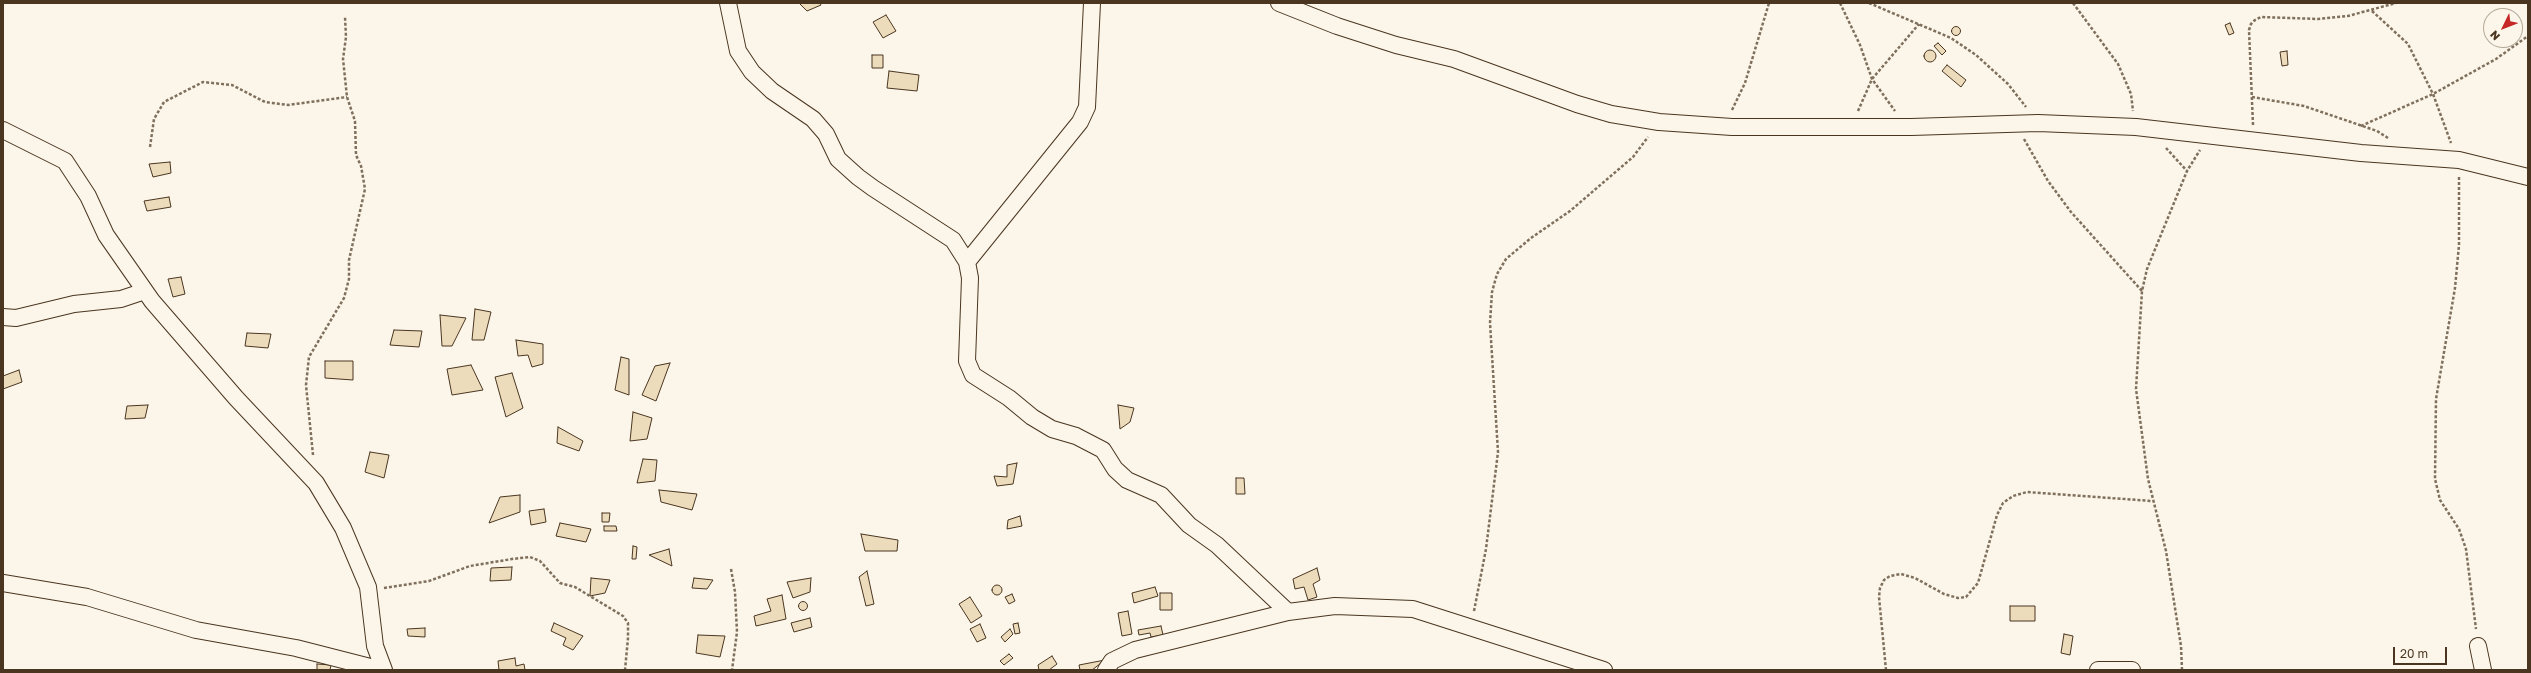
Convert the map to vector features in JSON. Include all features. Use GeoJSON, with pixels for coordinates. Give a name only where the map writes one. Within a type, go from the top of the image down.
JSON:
{"type":"FeatureCollection","features":[{"type":"Feature","properties":{"kind":"street"},"geometry":{"type":"LineString","coordinates":[[728,3],[738,51],[752,72],[772,91],[813,119],[843,163],[873,188],[953,240],[967,262],[970,293],[967,361],[973,375],[1009,398],[1032,417],[1052,429],[1076,436],[1103,450],[1115,469],[1127,480],[1161,495],[1189,525],[1217,545],[1288,612]]}},
{"type":"Feature","properties":{"kind":"street"},"geometry":{"type":"LineString","coordinates":[[967,262],[1080,122],[1087,107],[1092,3]]}},
{"type":"Feature","properties":{"kind":"street"},"geometry":{"type":"LineString","coordinates":[[1279,3],[1337,26],[1396,45],[1454,59],[1577,104],[1612,114],[1659,122],[1732,127],[1911,127],[2038,123],[2156,128],[2361,153],[2459,160],[2528,177]]}},
{"type":"Feature","properties":{"kind":"street"},"geometry":{"type":"LineString","coordinates":[[3,130],[65,161],[88,196],[106,235],[145,291],[236,398],[316,483],[343,528],[368,586],[375,646],[383,670]]}},
{"type":"Feature","properties":{"kind":"street"},"geometry":{"type":"LineString","coordinates":[[3,316],[16,318],[74,304],[121,299],[145,291]]}},
{"type":"Feature","properties":{"kind":"street"},"geometry":{"type":"LineString","coordinates":[[3,583],[87,597],[196,630],[296,648],[383,670]]}},
{"type":"Feature","properties":{"kind":"street"},"geometry":{"type":"LineString","coordinates":[[1106,670],[1112,661],[1135,650],[1288,612],[1335,606],[1413,609],[1604,670]]}},
{"type":"Feature","properties":{"kind":"street"},"geometry":{"type":"LineString","coordinates":[[2478,646],[2483,670]]}},
{"type":"Feature","properties":{"kind":"street"},"geometry":{"type":"LineString","coordinates":[[2098,670],[2132,670]]}},
{"type":"Feature","properties":{"kind":"path"},"geometry":{"type":"LineString","coordinates":[[1732,127],[1732,109],[1745,83],[1770,3]]}},
{"type":"Feature","properties":{"kind":"path"},"geometry":{"type":"LineString","coordinates":[[1840,3],[1860,44],[1872,79],[1888,103],[1911,127]]}},
{"type":"Feature","properties":{"kind":"path"},"geometry":{"type":"LineString","coordinates":[[1869,3],[1875,4],[1951,38],[1992,67],[2038,123]]}},
{"type":"Feature","properties":{"kind":"path"},"geometry":{"type":"LineString","coordinates":[[2073,3],[2118,64],[2131,94],[2136,127]]}},
{"type":"Feature","properties":{"kind":"path"},"geometry":{"type":"LineString","coordinates":[[2253,140],[2250,24],[2261,17],[2318,19],[2372,11],[2396,3]]}},
{"type":"Feature","properties":{"kind":"path"},"geometry":{"type":"LineString","coordinates":[[2372,11],[2408,44],[2433,94],[2459,160],[2459,245],[2455,288],[2438,378],[2434,422],[2435,479],[2440,500],[2459,530],[2466,549],[2478,646]]}},
{"type":"Feature","properties":{"kind":"path"},"geometry":{"type":"LineString","coordinates":[[316,483],[306,385],[309,357],[344,298],[349,279],[349,260],[365,189],[361,166],[356,155],[355,121],[347,97],[342,59],[346,37],[345,17]]}},
{"type":"Feature","properties":{"kind":"path"},"geometry":{"type":"LineString","coordinates":[[1852,126],[1872,79],[1919,24]]}},
{"type":"Feature","properties":{"kind":"path"},"geometry":{"type":"LineString","coordinates":[[2362,126],[2433,94],[2496,59],[2528,36]]}},
{"type":"Feature","properties":{"kind":"path"},"geometry":{"type":"LineString","coordinates":[[150,147],[154,119],[164,102],[203,82],[232,85],[265,102],[288,105],[347,97]]}},
{"type":"Feature","properties":{"kind":"path"},"geometry":{"type":"LineString","coordinates":[[2252,97],[2304,106],[2362,126],[2390,139]]}},
{"type":"Feature","properties":{"kind":"path"},"geometry":{"type":"LineString","coordinates":[[1471,627],[1486,549],[1498,452],[1490,323],[1492,292],[1497,274],[1511,254],[1570,211],[1633,157],[1659,122]]}},
{"type":"Feature","properties":{"kind":"path"},"geometry":{"type":"LineString","coordinates":[[2014,123],[2048,181],[2071,212],[2142,290]]}},
{"type":"Feature","properties":{"kind":"path"},"geometry":{"type":"LineString","coordinates":[[2156,128],[2164,146],[2187,171]]}},
{"type":"Feature","properties":{"kind":"path"},"geometry":{"type":"LineString","coordinates":[[2182,670],[2181,646],[2166,551],[2152,501],[2136,389],[2142,290],[2147,269],[2187,171],[2210,135]]}},
{"type":"Feature","properties":{"kind":"path"},"geometry":{"type":"LineString","coordinates":[[1886,670],[1879,597],[1880,588],[1884,580],[1890,576],[1901,574],[1915,578],[1944,594],[1958,598],[1966,597],[1978,583],[1997,515],[2003,503],[2013,496],[2027,492],[2152,501]]}},
{"type":"Feature","properties":{"kind":"path"},"geometry":{"type":"LineString","coordinates":[[368,586],[390,588],[429,581],[470,566],[512,559],[540,560],[560,583],[575,587],[623,616],[628,623],[625,670]]}},
{"type":"Feature","properties":{"kind":"path"},"geometry":{"type":"LineString","coordinates":[[731,569],[735,592],[737,632],[732,670]]}},
{"type":"Feature","properties":{"kind":"building"},"geometry":{"type":"Polygon","coordinates":[[[799,3],[820,3],[821,5],[807,11],[799,3]]]}},
{"type":"Feature","properties":{"kind":"building"},"geometry":{"type":"Polygon","coordinates":[[[886,15],[896,31],[883,38],[873,22],[886,15]]]}},
{"type":"Feature","properties":{"kind":"building"},"geometry":{"type":"Polygon","coordinates":[[[2230,23],[2234,33],[2229,35],[2225,25],[2230,23]]]}},
{"type":"Feature","properties":{"kind":"building"},"geometry":{"type":"Polygon","coordinates":[[[1954,27],[1958,27],[1960,31],[1958,35],[1954,35],[1952,33],[1952,29],[1954,27]]]}},
{"type":"Feature","properties":{"kind":"building"},"geometry":{"type":"Polygon","coordinates":[[[1938,43],[1946,51],[1942,55],[1934,46],[1938,43]]]}},
{"type":"Feature","properties":{"kind":"building"},"geometry":{"type":"Polygon","coordinates":[[[1928,50],[1932,50],[1936,56],[1932,62],[1928,62],[1924,58],[1924,54],[1928,50]]]}},
{"type":"Feature","properties":{"kind":"building"},"geometry":{"type":"Polygon","coordinates":[[[2287,51],[2288,65],[2282,66],[2280,52],[2287,51]]]}},
{"type":"Feature","properties":{"kind":"building"},"geometry":{"type":"Polygon","coordinates":[[[872,55],[883,55],[883,68],[872,68],[872,55]]]}},
{"type":"Feature","properties":{"kind":"building"},"geometry":{"type":"Polygon","coordinates":[[[1947,65],[1966,80],[1961,87],[1942,71],[1947,65]]]}},
{"type":"Feature","properties":{"kind":"building"},"geometry":{"type":"Polygon","coordinates":[[[889,71],[919,75],[917,91],[887,88],[889,71]]]}},
{"type":"Feature","properties":{"kind":"building"},"geometry":{"type":"Polygon","coordinates":[[[170,162],[171,173],[153,177],[149,164],[170,162]]]}},
{"type":"Feature","properties":{"kind":"building"},"geometry":{"type":"Polygon","coordinates":[[[169,197],[171,207],[147,211],[144,201],[169,197]]]}},
{"type":"Feature","properties":{"kind":"building"},"geometry":{"type":"Polygon","coordinates":[[[181,277],[185,294],[173,297],[168,279],[181,277]]]}},
{"type":"Feature","properties":{"kind":"building"},"geometry":{"type":"Polygon","coordinates":[[[475,309],[491,312],[484,340],[472,340],[475,309]]]}},
{"type":"Feature","properties":{"kind":"building"},"geometry":{"type":"Polygon","coordinates":[[[440,315],[466,318],[452,346],[442,346],[440,315]]]}},
{"type":"Feature","properties":{"kind":"building"},"geometry":{"type":"Polygon","coordinates":[[[394,330],[422,331],[419,347],[390,345],[394,330]]]}},
{"type":"Feature","properties":{"kind":"building"},"geometry":{"type":"Polygon","coordinates":[[[247,333],[271,334],[268,348],[245,346],[247,333]]]}},
{"type":"Feature","properties":{"kind":"building"},"geometry":{"type":"Polygon","coordinates":[[[516,340],[543,344],[543,364],[532,367],[528,355],[518,356],[516,340]]]}},
{"type":"Feature","properties":{"kind":"building"},"geometry":{"type":"Polygon","coordinates":[[[621,357],[629,359],[629,395],[615,390],[621,357]]]}},
{"type":"Feature","properties":{"kind":"building"},"geometry":{"type":"Polygon","coordinates":[[[325,361],[353,361],[353,380],[325,378],[325,361]]]}},
{"type":"Feature","properties":{"kind":"building"},"geometry":{"type":"Polygon","coordinates":[[[670,363],[656,401],[642,395],[655,366],[670,363]]]}},
{"type":"Feature","properties":{"kind":"building"},"geometry":{"type":"Polygon","coordinates":[[[471,365],[483,390],[452,395],[447,369],[471,365]]]}},
{"type":"Feature","properties":{"kind":"building"},"geometry":{"type":"Polygon","coordinates":[[[19,370],[22,382],[3,389],[3,376],[19,370]]]}},
{"type":"Feature","properties":{"kind":"building"},"geometry":{"type":"Polygon","coordinates":[[[512,373],[523,408],[506,417],[495,377],[512,373]]]}},
{"type":"Feature","properties":{"kind":"building"},"geometry":{"type":"Polygon","coordinates":[[[148,405],[145,418],[125,419],[127,406],[148,405]]]}},
{"type":"Feature","properties":{"kind":"building"},"geometry":{"type":"Polygon","coordinates":[[[1118,405],[1134,408],[1130,422],[1120,429],[1118,405]]]}},
{"type":"Feature","properties":{"kind":"building"},"geometry":{"type":"Polygon","coordinates":[[[633,412],[652,418],[647,439],[630,441],[633,412]]]}},
{"type":"Feature","properties":{"kind":"building"},"geometry":{"type":"Polygon","coordinates":[[[558,427],[583,441],[579,451],[557,443],[558,427]]]}},
{"type":"Feature","properties":{"kind":"building"},"geometry":{"type":"Polygon","coordinates":[[[370,452],[389,455],[384,478],[365,472],[370,452]]]}},
{"type":"Feature","properties":{"kind":"building"},"geometry":{"type":"Polygon","coordinates":[[[643,459],[657,460],[655,481],[637,483],[643,459]]]}},
{"type":"Feature","properties":{"kind":"building"},"geometry":{"type":"Polygon","coordinates":[[[1017,463],[1013,484],[997,486],[994,476],[1007,477],[1007,465],[1017,463]]]}},
{"type":"Feature","properties":{"kind":"building"},"geometry":{"type":"Polygon","coordinates":[[[1236,478],[1244,478],[1245,494],[1236,494],[1236,478]]]}},
{"type":"Feature","properties":{"kind":"building"},"geometry":{"type":"Polygon","coordinates":[[[659,490],[697,494],[692,510],[661,502],[659,490]]]}},
{"type":"Feature","properties":{"kind":"building"},"geometry":{"type":"Polygon","coordinates":[[[520,495],[520,512],[489,523],[500,497],[520,495]]]}},
{"type":"Feature","properties":{"kind":"building"},"geometry":{"type":"Polygon","coordinates":[[[544,509],[546,522],[531,525],[529,511],[544,509]]]}},
{"type":"Feature","properties":{"kind":"building"},"geometry":{"type":"Polygon","coordinates":[[[602,513],[610,513],[609,522],[602,522],[602,513]]]}},
{"type":"Feature","properties":{"kind":"building"},"geometry":{"type":"Polygon","coordinates":[[[1020,516],[1022,526],[1007,529],[1008,520],[1020,516]]]}},
{"type":"Feature","properties":{"kind":"building"},"geometry":{"type":"Polygon","coordinates":[[[560,523],[591,529],[586,542],[556,536],[560,523]]]}},
{"type":"Feature","properties":{"kind":"building"},"geometry":{"type":"Polygon","coordinates":[[[604,526],[616,526],[617,531],[604,531],[604,526]]]}},
{"type":"Feature","properties":{"kind":"building"},"geometry":{"type":"Polygon","coordinates":[[[861,534],[898,540],[897,551],[865,551],[861,534]]]}},
{"type":"Feature","properties":{"kind":"building"},"geometry":{"type":"Polygon","coordinates":[[[633,546],[637,547],[636,559],[632,559],[633,546]]]}},
{"type":"Feature","properties":{"kind":"building"},"geometry":{"type":"Polygon","coordinates":[[[669,549],[672,566],[649,555],[669,549]]]}},
{"type":"Feature","properties":{"kind":"building"},"geometry":{"type":"Polygon","coordinates":[[[512,567],[511,580],[490,581],[491,568],[512,567]]]}},
{"type":"Feature","properties":{"kind":"building"},"geometry":{"type":"Polygon","coordinates":[[[1317,568],[1320,580],[1313,584],[1317,597],[1308,600],[1304,587],[1295,589],[1293,579],[1317,568]]]}},
{"type":"Feature","properties":{"kind":"building"},"geometry":{"type":"Polygon","coordinates":[[[867,571],[874,604],[866,606],[859,577],[867,571]]]}},
{"type":"Feature","properties":{"kind":"building"},"geometry":{"type":"Polygon","coordinates":[[[591,578],[610,580],[605,593],[590,596],[591,578]]]}},
{"type":"Feature","properties":{"kind":"building"},"geometry":{"type":"Polygon","coordinates":[[[694,578],[713,580],[707,589],[692,588],[694,578]]]}},
{"type":"Feature","properties":{"kind":"building"},"geometry":{"type":"Polygon","coordinates":[[[811,578],[810,592],[793,598],[787,582],[811,578]]]}},
{"type":"Feature","properties":{"kind":"building"},"geometry":{"type":"Polygon","coordinates":[[[995,585],[999,585],[1002,590],[999,595],[995,595],[992,592],[992,588],[995,585]]]}},
{"type":"Feature","properties":{"kind":"building"},"geometry":{"type":"Polygon","coordinates":[[[1155,587],[1158,596],[1134,603],[1132,593],[1155,587]]]}},
{"type":"Feature","properties":{"kind":"building"},"geometry":{"type":"Polygon","coordinates":[[[1160,593],[1172,593],[1172,610],[1160,610],[1160,593]]]}},
{"type":"Feature","properties":{"kind":"building"},"geometry":{"type":"Polygon","coordinates":[[[1012,594],[1015,601],[1009,604],[1005,597],[1012,594]]]}},
{"type":"Feature","properties":{"kind":"building"},"geometry":{"type":"Polygon","coordinates":[[[782,595],[786,619],[756,626],[754,616],[771,611],[767,599],[782,595]]]}},
{"type":"Feature","properties":{"kind":"building"},"geometry":{"type":"Polygon","coordinates":[[[970,597],[982,616],[971,623],[959,604],[970,597]]]}},
{"type":"Feature","properties":{"kind":"building"},"geometry":{"type":"Polygon","coordinates":[[[803,601],[808,606],[803,611],[798,606],[803,601]]]}},
{"type":"Feature","properties":{"kind":"building"},"geometry":{"type":"Polygon","coordinates":[[[2010,606],[2035,606],[2035,621],[2010,621],[2010,606]]]}},
{"type":"Feature","properties":{"kind":"building"},"geometry":{"type":"Polygon","coordinates":[[[1128,611],[1132,634],[1122,636],[1118,613],[1128,611]]]}},
{"type":"Feature","properties":{"kind":"building"},"geometry":{"type":"Polygon","coordinates":[[[810,618],[812,627],[794,632],[791,623],[810,618]]]}},
{"type":"Feature","properties":{"kind":"building"},"geometry":{"type":"Polygon","coordinates":[[[554,623],[583,636],[573,650],[563,645],[566,638],[551,631],[554,623]]]}},
{"type":"Feature","properties":{"kind":"building"},"geometry":{"type":"Polygon","coordinates":[[[1018,623],[1020,633],[1015,634],[1013,624],[1018,623]]]}},
{"type":"Feature","properties":{"kind":"building"},"geometry":{"type":"Polygon","coordinates":[[[980,624],[986,638],[977,642],[970,629],[980,624]]]}},
{"type":"Feature","properties":{"kind":"building"},"geometry":{"type":"Polygon","coordinates":[[[1161,626],[1163,635],[1151,637],[1150,633],[1139,635],[1138,630],[1161,626]]]}},
{"type":"Feature","properties":{"kind":"building"},"geometry":{"type":"Polygon","coordinates":[[[425,628],[425,637],[408,636],[407,629],[425,628]]]}},
{"type":"Feature","properties":{"kind":"building"},"geometry":{"type":"Polygon","coordinates":[[[1010,629],[1013,634],[1005,642],[1001,637],[1010,629]]]}},
{"type":"Feature","properties":{"kind":"building"},"geometry":{"type":"Polygon","coordinates":[[[2064,634],[2073,636],[2070,655],[2061,653],[2064,634]]]}},
{"type":"Feature","properties":{"kind":"building"},"geometry":{"type":"Polygon","coordinates":[[[698,635],[725,636],[720,657],[696,653],[698,635]]]}},
{"type":"Feature","properties":{"kind":"building"},"geometry":{"type":"Polygon","coordinates":[[[1009,654],[1013,658],[1004,665],[1000,661],[1009,654]]]}},
{"type":"Feature","properties":{"kind":"building"},"geometry":{"type":"Polygon","coordinates":[[[1052,656],[1057,664],[1049,670],[1039,670],[1038,665],[1052,656]]]}},
{"type":"Feature","properties":{"kind":"building"},"geometry":{"type":"Polygon","coordinates":[[[515,658],[516,666],[524,664],[525,670],[499,670],[498,661],[515,658]]]}},
{"type":"Feature","properties":{"kind":"building"},"geometry":{"type":"Polygon","coordinates":[[[1105,660],[1092,670],[1080,670],[1079,665],[1105,660]]]}},
{"type":"Feature","properties":{"kind":"building"},"geometry":{"type":"Polygon","coordinates":[[[317,664],[331,665],[330,670],[317,670],[317,664]]]}}]}
